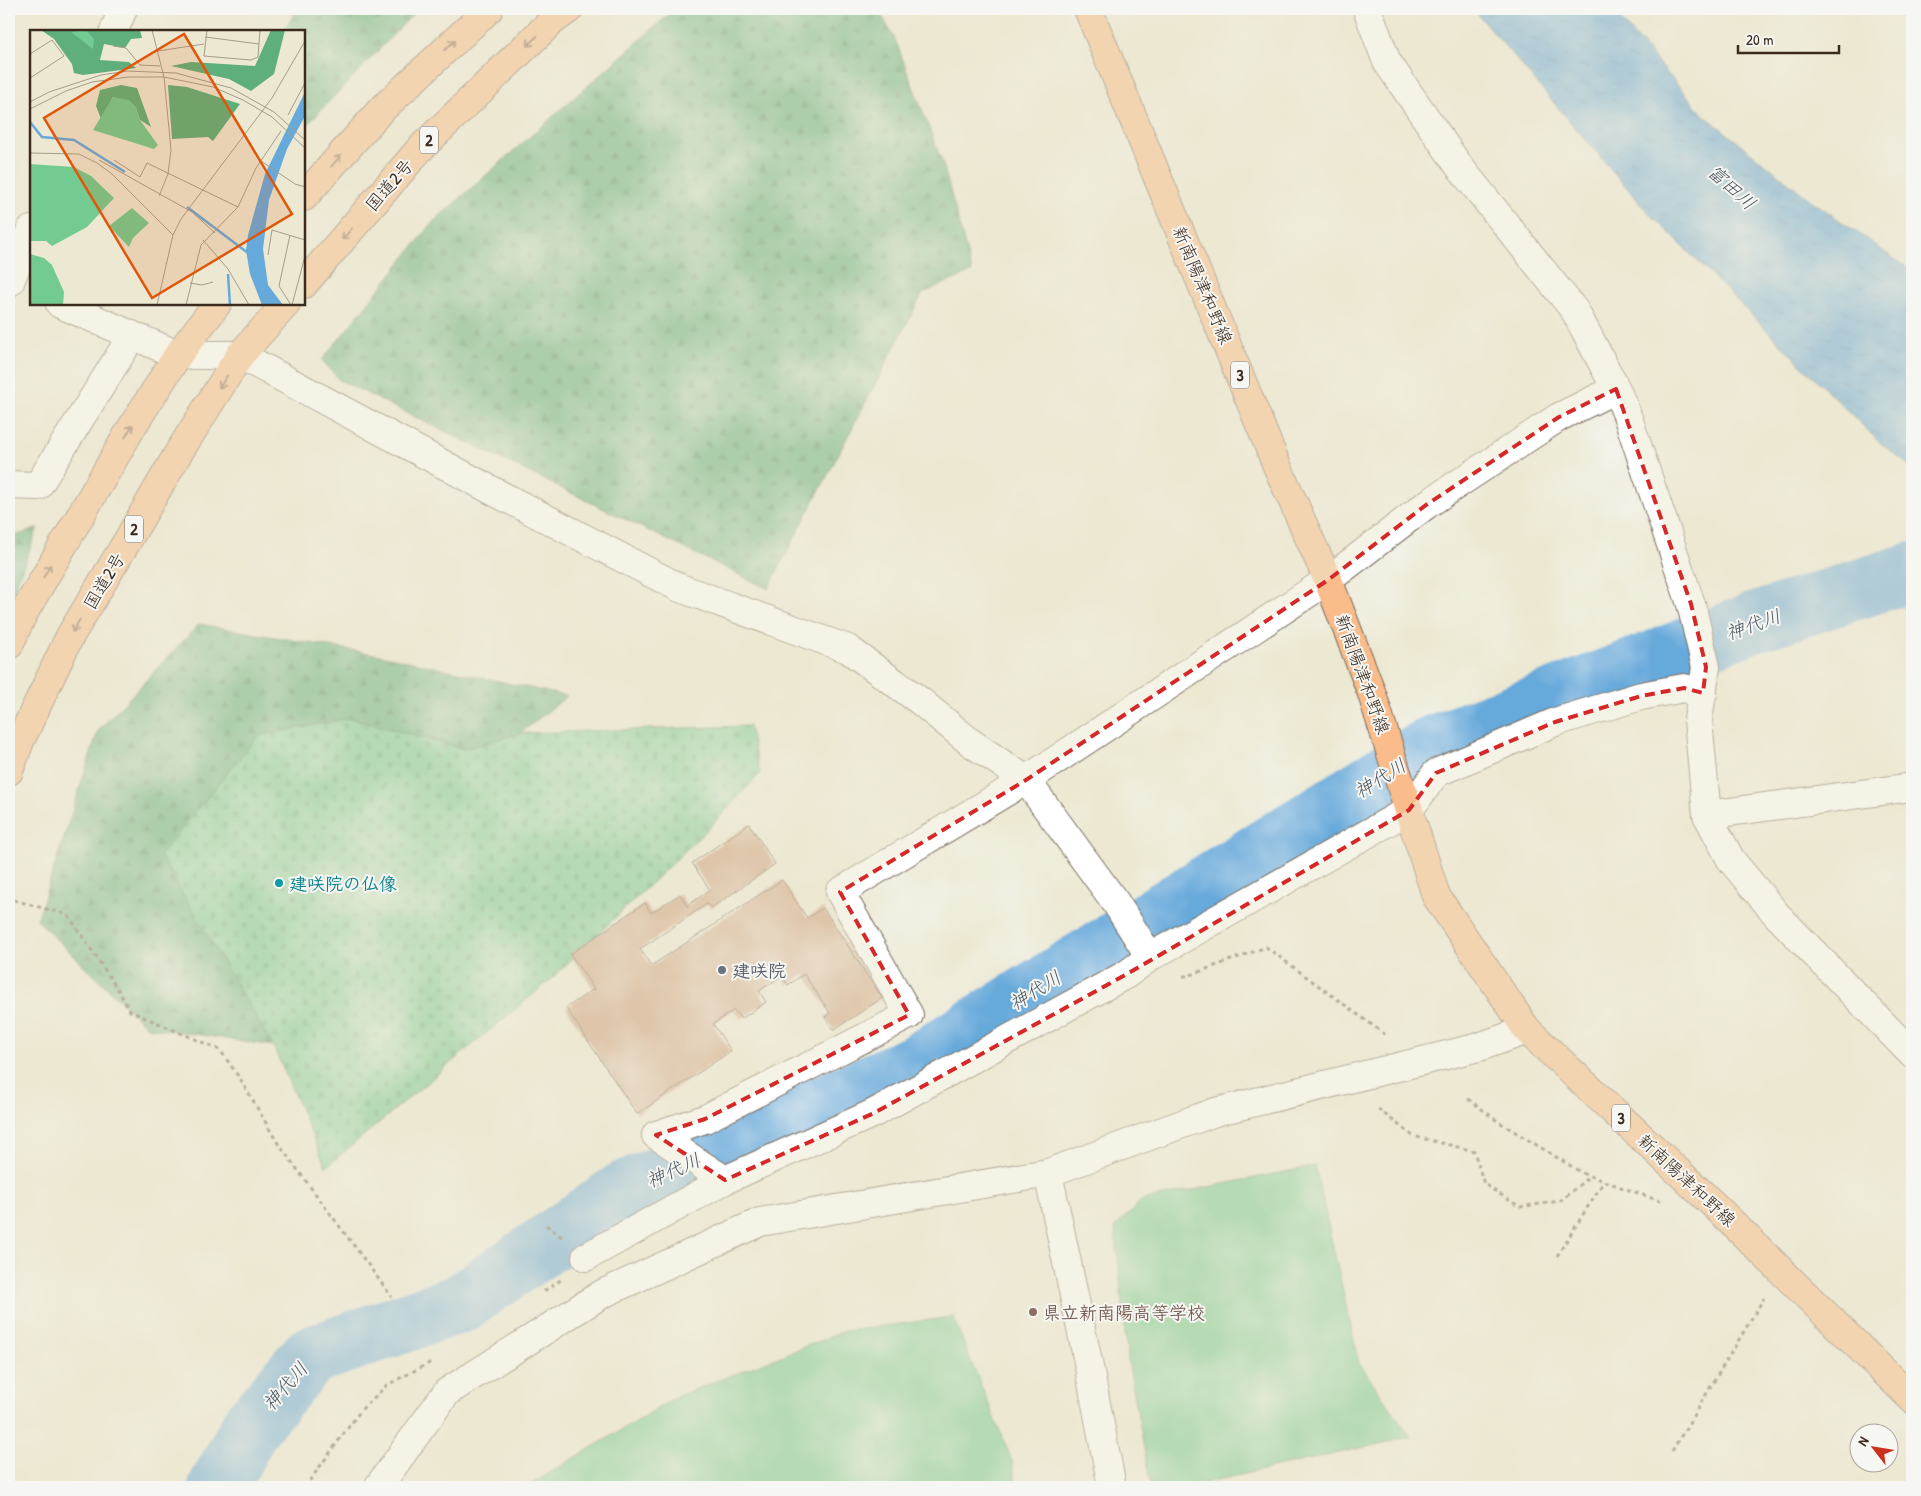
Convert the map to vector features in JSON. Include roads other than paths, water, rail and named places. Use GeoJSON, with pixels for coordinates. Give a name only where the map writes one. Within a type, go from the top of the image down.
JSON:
{"type":"FeatureCollection","features":[{"type":"Feature","properties":{"kind":"main road"},"geometry":{"type":"LineString","coordinates":[[305,196],[380,111],[489,9]]}},
{"type":"Feature","properties":{"kind":"main road","name":"国道2号"},"geometry":{"type":"LineString","coordinates":[[305,283],[419,150],[551,22],[569,9]]}},
{"type":"Feature","properties":{"kind":"main road","name":"新南陽津和野線"},"geometry":{"type":"LineString","coordinates":[[1088,9],[1274,456],[1328,580],[1371,691],[1436,896],[1527,1030],[1715,1206],[1912,1399]]}},
{"type":"Feature","properties":{"kind":"main road"},"geometry":{"type":"LineString","coordinates":[[9,645],[22,616],[135,422],[178,355],[216,305]]}},
{"type":"Feature","properties":{"kind":"main road","name":"国道2号"},"geometry":{"type":"LineString","coordinates":[[9,771],[20,742],[70,636],[179,452],[240,355],[285,305]]}},
{"type":"Feature","properties":{"kind":"street"},"geometry":{"type":"LineString","coordinates":[[114,30],[123,9]]}},
{"type":"Feature","properties":{"kind":"street"},"geometry":{"type":"LineString","coordinates":[[1367,9],[1387,62],[1459,166],[1575,311],[1628,414],[1691,604],[1704,680],[1698,720],[1707,815],[1731,860],[1777,915],[1912,1054]]}},
{"type":"Feature","properties":{"kind":"street"},"geometry":{"type":"LineString","coordinates":[[17,285],[30,234]]}},
{"type":"Feature","properties":{"kind":"street"},"geometry":{"type":"LineString","coordinates":[[62,305],[178,355],[240,355],[493,491],[680,588],[848,649],[920,701],[970,742],[1026,780],[1116,903],[1150,957]]}},
{"type":"Feature","properties":{"kind":"street"},"geometry":{"type":"LineString","coordinates":[[9,485],[38,486],[132,336]]}},
{"type":"Feature","properties":{"kind":"street"},"geometry":{"type":"LineString","coordinates":[[725,1180],[656,1135],[705,1119],[910,1015],[840,892],[1026,780],[1328,580],[1426,504],[1559,417],[1616,389]]}},
{"type":"Feature","properties":{"kind":"street"},"geometry":{"type":"LineString","coordinates":[[586,1257],[725,1180],[874,1113],[1127,974],[1150,957],[1406,798],[1436,773],[1555,722],[1641,696],[1684,688],[1704,680]]}},
{"type":"Feature","properties":{"kind":"street"},"geometry":{"type":"LineString","coordinates":[[1707,815],[1912,786]]}},
{"type":"Feature","properties":{"kind":"street"},"geometry":{"type":"LineString","coordinates":[[378,1487],[447,1392],[602,1294],[760,1222],[1048,1173],[1215,1112],[1480,1047],[1527,1030]]}},
{"type":"Feature","properties":{"kind":"street"},"geometry":{"type":"LineString","coordinates":[[1048,1173],[1112,1487]]}},
{"type":"Feature","properties":{"kind":"water","name":"富田川"},"geometry":{"type":"Polygon","coordinates":[[[1473,9],[1611,9],[1704,115],[1808,198],[1912,271],[1912,468],[1878,441],[1647,211],[1473,9]]]}},
{"type":"Feature","properties":{"kind":"waterway","name":"神代川"},"geometry":{"type":"LineString","coordinates":[[218,1487],[252,1424],[310,1356],[461,1303],[624,1191],[916,1064],[1433,745],[1749,624],[1912,572]]}},
{"type":"Feature","properties":{"kind":"place","name":"建咲院の仏像"},"geometry":{"type":"Point","coordinates":[279,883]}},
{"type":"Feature","properties":{"kind":"place","name":"建咲院"},"geometry":{"type":"Point","coordinates":[722,970]}},
{"type":"Feature","properties":{"kind":"place","name":"県立新南陽高等学校"},"geometry":{"type":"Point","coordinates":[1033,1312]}}]}
